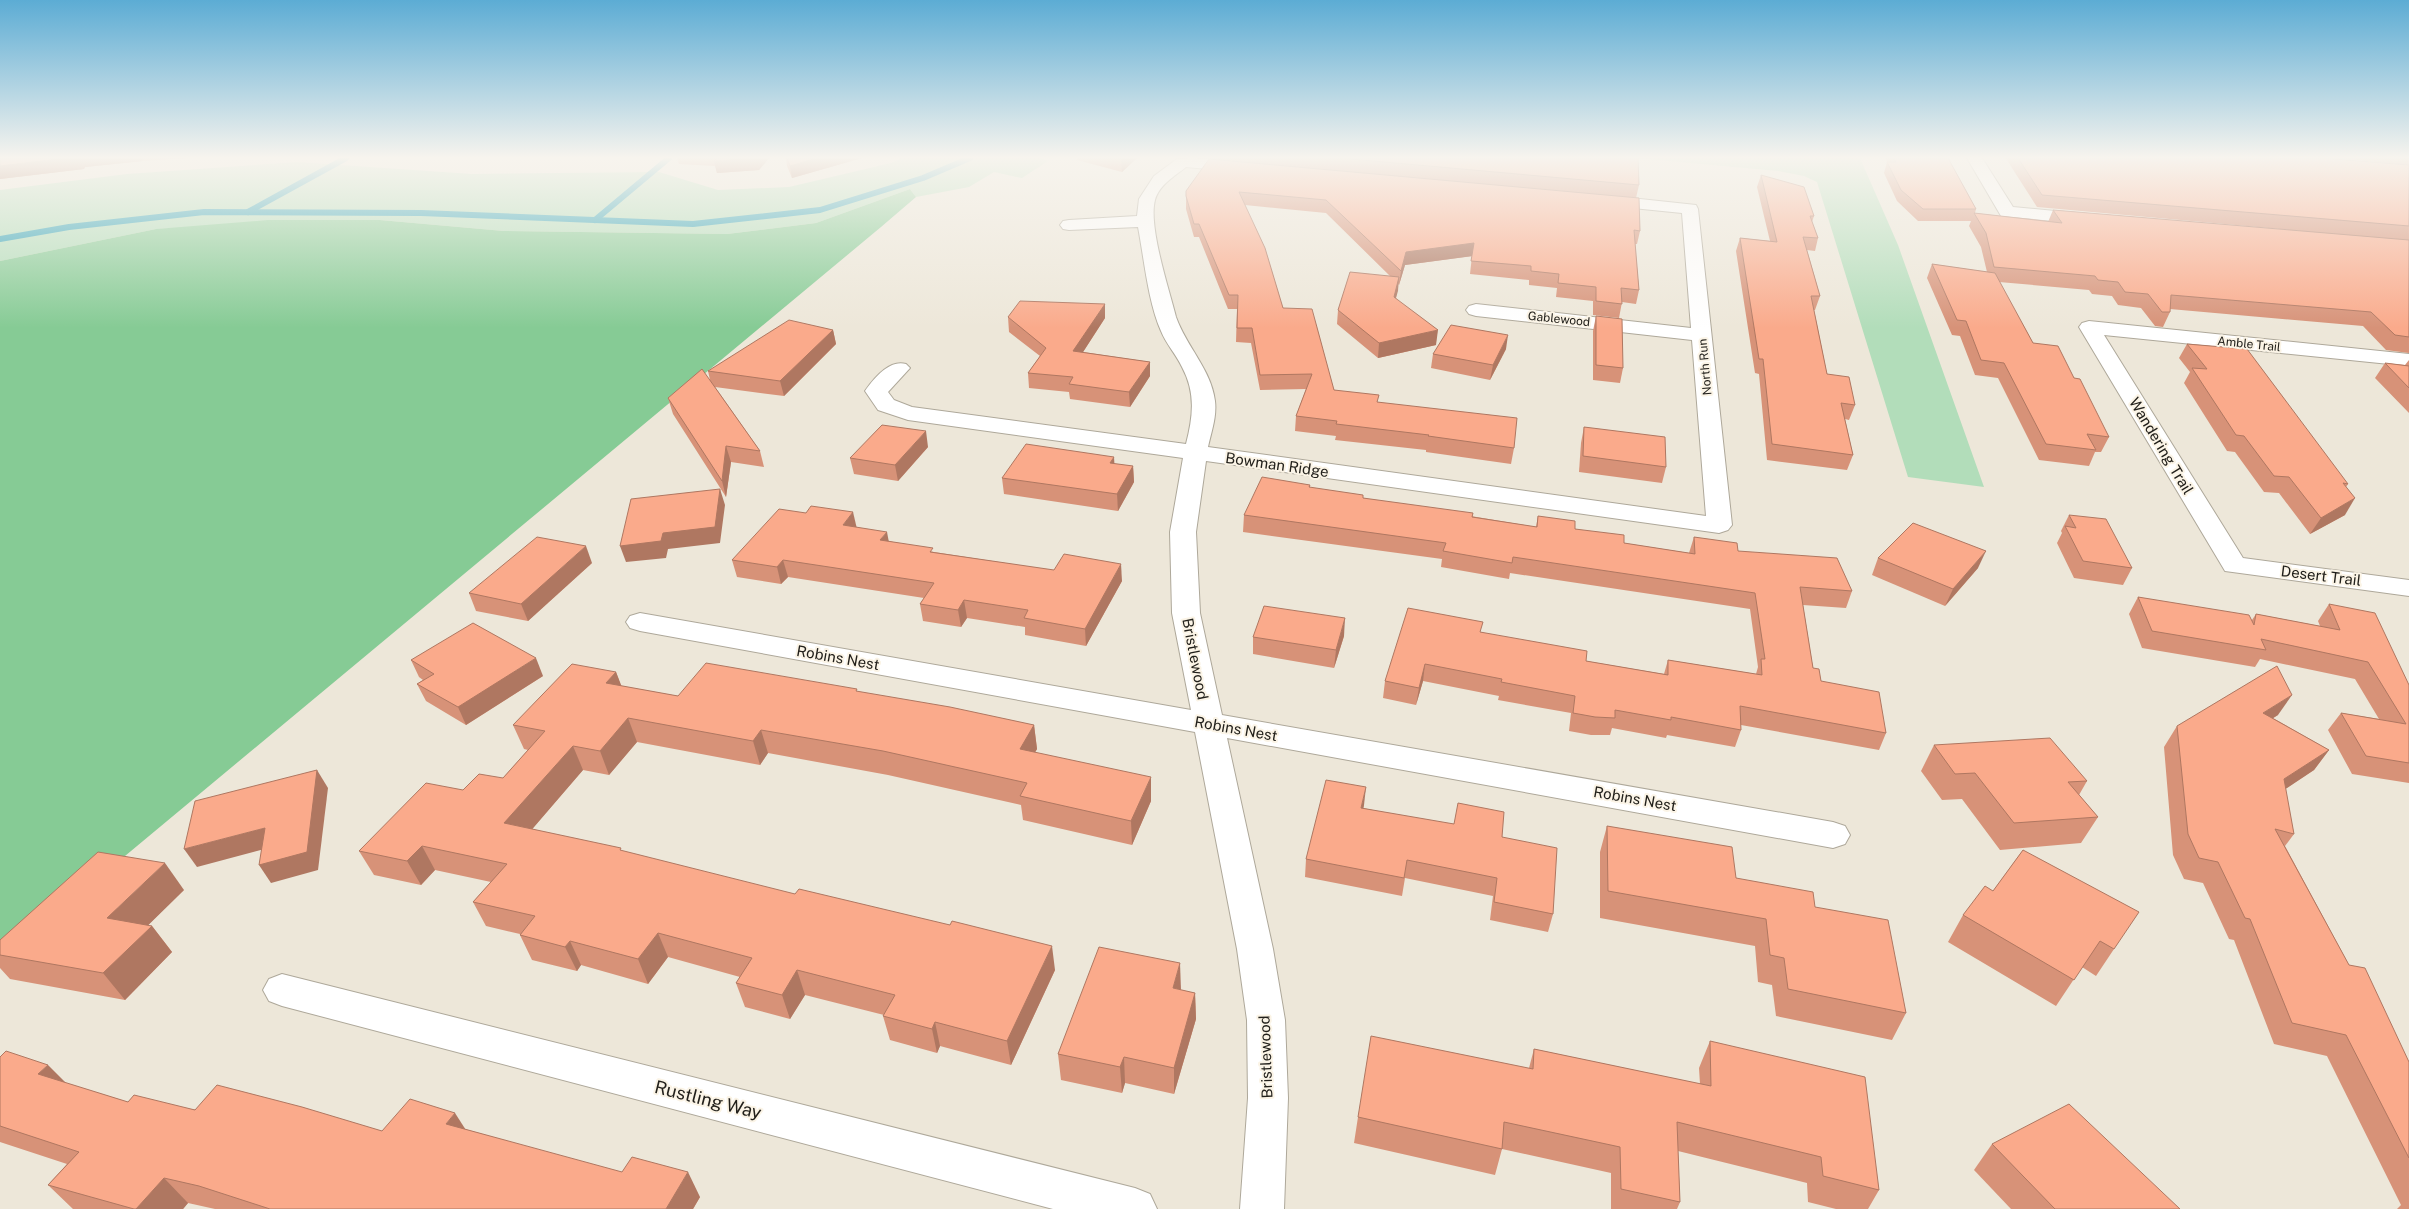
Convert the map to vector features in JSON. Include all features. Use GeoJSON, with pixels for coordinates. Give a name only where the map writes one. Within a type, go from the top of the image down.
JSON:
{"type":"FeatureCollection","features":[{"type":"Feature","properties":{"kind":"street","name":"Bristlewood"},"geometry":{"type":"LineString","coordinates":[[1144,214],[1166,317],[1171,332],[1193,367],[1200,384],[1204,402],[1203,420],[1195,454],[1183,532],[1186,613],[1256,949],[1266,1020],[1268,1098],[1262,1209]]}},
{"type":"Feature","properties":{"kind":"street","name":"North Run"},"geometry":{"type":"LineString","coordinates":[[1691,214],[1720,526]]}},
{"type":"Feature","properties":{"kind":"street"},"geometry":{"type":"LineString","coordinates":[[2033,214],[2105,221]]}},
{"type":"Feature","properties":{"kind":"street"},"geometry":{"type":"LineString","coordinates":[[1069,225],[1145,221]]}},
{"type":"Feature","properties":{"kind":"street","name":"Gablewood"},"geometry":{"type":"LineString","coordinates":[[1476,310],[1702,335]]}},
{"type":"Feature","properties":{"kind":"street","name":"Amble Trail"},"geometry":{"type":"LineString","coordinates":[[2089,327],[2409,360]]}},
{"type":"Feature","properties":{"kind":"street","name":"Wandering Trail"},"geometry":{"type":"LineString","coordinates":[[2089,327],[2234,565]]}},
{"type":"Feature","properties":{"kind":"street","name":"Bowman Ridge"},"geometry":{"type":"LineString","coordinates":[[899,368],[876,391],[886,405],[908,413],[1720,526]]}},
{"type":"Feature","properties":{"kind":"street","name":"Desert Trail"},"geometry":{"type":"LineString","coordinates":[[2234,565],[2409,588]]}},
{"type":"Feature","properties":{"kind":"street","name":"Robins Nest"},"geometry":{"type":"LineString","coordinates":[[640,622],[1833,835]]}},
{"type":"Feature","properties":{"kind":"street","name":"Rustling Way"},"geometry":{"type":"LineString","coordinates":[[282,990],[1135,1209]]}},
{"type":"Feature","properties":{"kind":"green space"},"geometry":{"type":"Polygon","coordinates":[[[0,214],[840,214],[816,223],[727,234],[504,231],[380,220],[156,229],[0,261],[0,214]]]}},
{"type":"Feature","properties":{"kind":"green space"},"geometry":{"type":"Polygon","coordinates":[[[840,214],[896,214],[0,960],[0,261],[156,229],[268,220],[380,220],[504,231],[727,234],[816,223],[840,214]]]}},
{"type":"Feature","properties":{"kind":"green space"},"geometry":{"type":"Polygon","coordinates":[[[1827,214],[1885,214],[1898,245],[1984,487],[1908,477],[1827,214]]]}},
{"type":"Feature","properties":{"kind":"building"},"geometry":{"type":"Polygon","coordinates":[[[1191,214],[1249,214],[1265,248],[1283,308],[1312,309],[1334,390],[1379,395],[1377,402],[1517,418],[1514,448],[1429,435],[1336,424],[1337,421],[1296,416],[1312,374],[1260,375],[1252,328],[1237,328],[1238,295],[1229,295],[1199,224],[1194,224],[1191,214]]]}},
{"type":"Feature","properties":{"kind":"building"},"geometry":{"type":"Polygon","coordinates":[[[1341,214],[1639,214],[1640,231],[1634,230],[1639,290],[1621,288],[1622,304],[1596,301],[1596,287],[1558,283],[1559,274],[1531,271],[1531,266],[1471,261],[1474,243],[1406,252],[1401,271],[1341,214]]]}},
{"type":"Feature","properties":{"kind":"building"},"geometry":{"type":"Polygon","coordinates":[[[1770,214],[1813,214],[1814,216],[1810,216],[1818,238],[1803,237],[1820,296],[1811,296],[1827,374],[1849,377],[1855,405],[1841,403],[1853,455],[1772,444],[1763,359],[1759,359],[1740,238],[1777,242],[1770,214]]]}},
{"type":"Feature","properties":{"kind":"building"},"geometry":{"type":"Polygon","coordinates":[[[1975,214],[2062,223],[2056,214],[2105,214],[2409,240],[2409,337],[2395,335],[2371,312],[2171,295],[2170,312],[2162,312],[2148,294],[2125,292],[2118,282],[2098,280],[2095,276],[1994,267],[1986,233],[1975,214]]]}},
{"type":"Feature","properties":{"kind":"building"},"geometry":{"type":"Polygon","coordinates":[[[2272,214],[2409,214],[2409,226],[2272,214]]]}},
{"type":"Feature","properties":{"kind":"building"},"geometry":{"type":"Polygon","coordinates":[[[1932,264],[1995,273],[2033,343],[2058,346],[2074,378],[2080,379],[2109,437],[2087,434],[2096,450],[2046,444],[2004,363],[1981,360],[1966,321],[1957,320],[1932,264]]]}},
{"type":"Feature","properties":{"kind":"building"},"geometry":{"type":"Polygon","coordinates":[[[1350,272],[1399,277],[1394,297],[1438,330],[1379,343],[1338,310],[1350,272]]]}},
{"type":"Feature","properties":{"kind":"building"},"geometry":{"type":"Polygon","coordinates":[[[1020,301],[1105,304],[1073,351],[1150,362],[1129,392],[1069,384],[1073,377],[1028,373],[1046,348],[1008,317],[1020,301]]]}},
{"type":"Feature","properties":{"kind":"building"},"geometry":{"type":"Polygon","coordinates":[[[1596,316],[1622,319],[1623,368],[1596,365],[1596,316]]]}},
{"type":"Feature","properties":{"kind":"building"},"geometry":{"type":"Polygon","coordinates":[[[789,320],[833,330],[780,381],[708,371],[789,320]]]}},
{"type":"Feature","properties":{"kind":"building"},"geometry":{"type":"Polygon","coordinates":[[[1451,325],[1508,335],[1493,365],[1433,354],[1451,325]]]}},
{"type":"Feature","properties":{"kind":"building"},"geometry":{"type":"Polygon","coordinates":[[[2187,344],[2247,349],[2348,484],[2343,483],[2355,498],[2321,518],[2289,477],[2274,476],[2244,436],[2236,435],[2192,368],[2207,369],[2187,344]]]}},
{"type":"Feature","properties":{"kind":"building"},"geometry":{"type":"Polygon","coordinates":[[[2385,363],[2409,366],[2409,388],[2385,363]]]}},
{"type":"Feature","properties":{"kind":"building"},"geometry":{"type":"Polygon","coordinates":[[[702,369],[760,451],[726,446],[722,481],[668,398],[702,369]]]}},
{"type":"Feature","properties":{"kind":"building"},"geometry":{"type":"Polygon","coordinates":[[[882,425],[926,431],[895,465],[850,458],[882,425]]]}},
{"type":"Feature","properties":{"kind":"building"},"geometry":{"type":"Polygon","coordinates":[[[1584,427],[1665,437],[1666,467],[1583,456],[1584,427]]]}},
{"type":"Feature","properties":{"kind":"building"},"geometry":{"type":"Polygon","coordinates":[[[1026,444],[1114,457],[1110,463],[1133,466],[1117,494],[1002,478],[1026,444]]]}},
{"type":"Feature","properties":{"kind":"building"},"geometry":{"type":"Polygon","coordinates":[[[1262,477],[1310,485],[1309,487],[1363,495],[1363,498],[1473,513],[1472,517],[1537,527],[1538,516],[1575,521],[1575,529],[1624,535],[1624,543],[1695,554],[1694,537],[1737,543],[1738,551],[1837,558],[1852,591],[1800,587],[1813,668],[1819,669],[1821,681],[1879,692],[1886,733],[1740,706],[1741,730],[1671,717],[1671,720],[1615,710],[1615,718],[1595,717],[1573,713],[1575,696],[1501,682],[1502,679],[1425,664],[1419,688],[1385,681],[1408,608],[1483,622],[1480,632],[1587,651],[1586,661],[1668,675],[1668,660],[1762,675],[1761,659],[1765,659],[1755,593],[1513,557],[1512,563],[1443,551],[1446,543],[1244,515],[1262,477]]]}},
{"type":"Feature","properties":{"kind":"building"},"geometry":{"type":"Polygon","coordinates":[[[720,489],[715,527],[663,533],[661,541],[620,546],[631,499],[720,489]]]}},
{"type":"Feature","properties":{"kind":"building"},"geometry":{"type":"Polygon","coordinates":[[[811,506],[853,512],[843,525],[887,532],[880,540],[933,548],[930,552],[1054,570],[1064,554],[1121,564],[1085,629],[1024,618],[1028,610],[964,600],[958,610],[920,604],[934,583],[783,560],[777,567],[732,560],[779,509],[806,513],[811,506]]]}},
{"type":"Feature","properties":{"kind":"building"},"geometry":{"type":"Polygon","coordinates":[[[2069,515],[2106,519],[2132,568],[2083,561],[2065,526],[2076,528],[2069,515]]]}},
{"type":"Feature","properties":{"kind":"building"},"geometry":{"type":"Polygon","coordinates":[[[1913,523],[1986,551],[1953,589],[1878,558],[1913,523]]]}},
{"type":"Feature","properties":{"kind":"building"},"geometry":{"type":"Polygon","coordinates":[[[537,537],[586,546],[521,604],[469,593],[537,537]]]}},
{"type":"Feature","properties":{"kind":"building"},"geometry":{"type":"Polygon","coordinates":[[[2138,597],[2249,615],[2254,625],[2256,614],[2340,630],[2329,604],[2375,613],[2409,685],[2409,763],[2366,756],[2341,713],[2406,724],[2368,662],[2261,639],[2266,650],[2152,631],[2138,597]]]}},
{"type":"Feature","properties":{"kind":"building"},"geometry":{"type":"Polygon","coordinates":[[[1264,606],[1345,618],[1336,650],[1253,637],[1264,606]]]}},
{"type":"Feature","properties":{"kind":"building"},"geometry":{"type":"Polygon","coordinates":[[[473,623],[536,658],[458,707],[417,684],[434,674],[411,660],[473,623]]]}},
{"type":"Feature","properties":{"kind":"building"},"geometry":{"type":"Polygon","coordinates":[[[706,663],[857,689],[856,691],[950,707],[1034,725],[1020,749],[1151,777],[1131,821],[1020,796],[1027,783],[883,751],[761,730],[753,741],[628,718],[600,751],[573,746],[504,823],[621,848],[620,850],[795,894],[799,889],[950,925],[952,921],[1052,946],[1007,1041],[935,1022],[932,1029],[883,1016],[895,995],[797,970],[782,995],[736,983],[752,958],[658,933],[638,959],[570,941],[565,947],[520,935],[535,916],[473,902],[507,864],[422,846],[407,861],[359,851],[426,783],[463,790],[479,774],[503,778],[545,731],[513,725],[572,664],[616,672],[606,683],[678,696],[706,663]]]}},
{"type":"Feature","properties":{"kind":"building"},"geometry":{"type":"Polygon","coordinates":[[[2277,666],[2292,695],[2263,713],[2329,750],[2284,779],[2294,834],[2275,829],[2349,965],[2365,968],[2409,1062],[2409,1158],[2346,1035],[2292,1023],[2250,919],[2245,918],[2218,862],[2199,858],[2188,834],[2177,726],[2277,666]]]}},
{"type":"Feature","properties":{"kind":"building"},"geometry":{"type":"Polygon","coordinates":[[[2050,738],[2087,781],[2068,782],[2098,817],[2014,823],[1975,773],[1955,774],[1934,745],[2050,738]]]}},
{"type":"Feature","properties":{"kind":"building"},"geometry":{"type":"Polygon","coordinates":[[[317,770],[307,852],[259,865],[265,828],[184,849],[195,801],[317,770]]]}},
{"type":"Feature","properties":{"kind":"building"},"geometry":{"type":"Polygon","coordinates":[[[1326,780],[1366,787],[1361,808],[1454,824],[1458,803],[1504,812],[1502,837],[1557,848],[1553,914],[1494,902],[1497,878],[1407,860],[1404,878],[1306,859],[1326,780]]]}},
{"type":"Feature","properties":{"kind":"building"},"geometry":{"type":"Polygon","coordinates":[[[1607,826],[1732,847],[1736,878],[1813,892],[1815,907],[1888,920],[1906,1013],[1788,989],[1784,958],[1770,955],[1766,919],[1608,891],[1607,826]]]}},
{"type":"Feature","properties":{"kind":"building"},"geometry":{"type":"Polygon","coordinates":[[[2023,850],[2139,912],[2114,949],[2100,941],[2074,980],[1963,915],[1985,886],[1993,891],[2023,850]]]}},
{"type":"Feature","properties":{"kind":"building"},"geometry":{"type":"Polygon","coordinates":[[[98,852],[165,863],[107,918],[152,926],[103,973],[0,955],[0,940],[98,852]]]}},
{"type":"Feature","properties":{"kind":"building"},"geometry":{"type":"Polygon","coordinates":[[[1099,947],[1180,963],[1173,988],[1195,993],[1174,1068],[1124,1057],[1120,1067],[1058,1054],[1099,947]]]}},
{"type":"Feature","properties":{"kind":"building"},"geometry":{"type":"Polygon","coordinates":[[[1371,1036],[1533,1069],[1534,1049],[1711,1086],[1710,1041],[1865,1077],[1879,1190],[1823,1176],[1821,1157],[1677,1122],[1680,1202],[1621,1189],[1620,1147],[1504,1122],[1502,1149],[1358,1117],[1371,1036]]]}},
{"type":"Feature","properties":{"kind":"building"},"geometry":{"type":"Polygon","coordinates":[[[6,1051],[48,1065],[38,1074],[128,1102],[134,1095],[195,1110],[217,1085],[302,1107],[382,1131],[410,1099],[455,1113],[446,1124],[622,1172],[632,1157],[688,1172],[666,1209],[270,1209],[199,1186],[164,1178],[134,1209],[48,1185],[79,1152],[0,1126],[0,1057],[6,1051]]]}},
{"type":"Feature","properties":{"kind":"building"},"geometry":{"type":"Polygon","coordinates":[[[2069,1104],[2180,1209],[2055,1209],[1992,1144],[2069,1104]]]}},
{"type":"Feature","properties":{"kind":"waterway"},"geometry":{"type":"LineString","coordinates":[[0,239],[69,227],[182,214]]}},
{"type":"Feature","properties":{"kind":"waterway"},"geometry":{"type":"LineString","coordinates":[[456,214],[693,224],[780,214]]}},
{"type":"Feature","properties":{"kind":"waterway"},"geometry":{"type":"LineString","coordinates":[[595,220],[602,214]]}}]}
